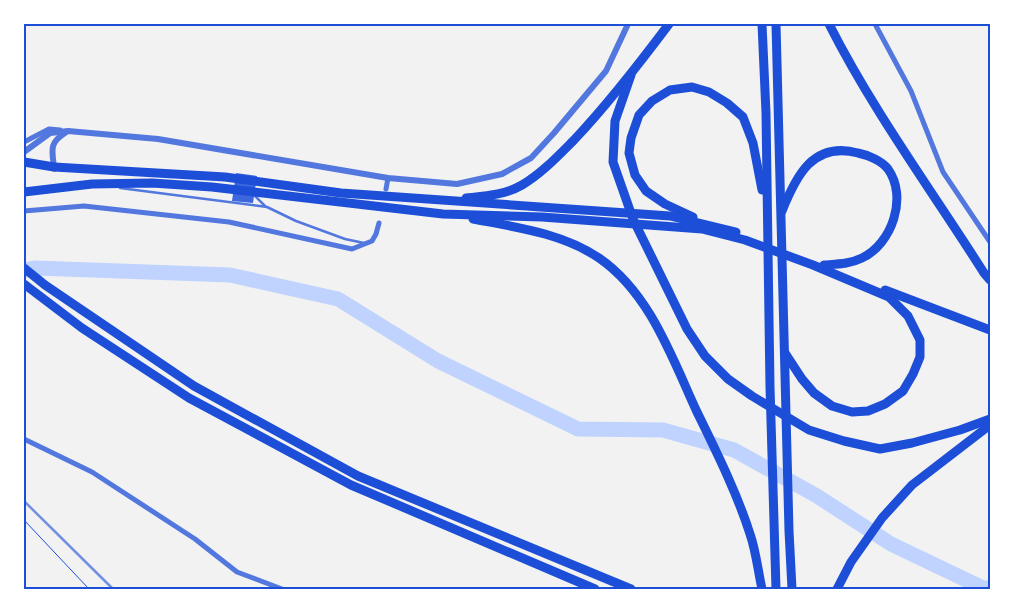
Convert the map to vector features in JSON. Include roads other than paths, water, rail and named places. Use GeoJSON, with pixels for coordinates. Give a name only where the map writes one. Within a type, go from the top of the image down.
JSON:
{"type":"FeatureCollection","features":[{"type":"Feature","properties":{"kind":"highway"},"geometry":{"type":"LineString","coordinates":[[442,201],[500,194],[522,185],[554,160],[595,118],[631,75],[669,24]]}},
{"type":"Feature","properties":{"kind":"highway"},"geometry":{"type":"LineString","coordinates":[[762,24],[766,113],[770,387],[776,588]]}},
{"type":"Feature","properties":{"kind":"highway"},"geometry":{"type":"LineString","coordinates":[[776,24],[792,588]]}},
{"type":"Feature","properties":{"kind":"highway"},"geometry":{"type":"LineString","coordinates":[[829,24],[845,56],[895,137],[990,280]]}},
{"type":"Feature","properties":{"kind":"highway"},"geometry":{"type":"LineString","coordinates":[[631,75],[615,120],[613,162],[633,219],[688,329],[705,356],[728,380],[809,430],[844,441],[880,449],[912,443],[960,430],[990,419]]}},
{"type":"Feature","properties":{"kind":"highway"},"geometry":{"type":"LineString","coordinates":[[709,224],[665,204],[646,191],[635,175],[629,154],[631,138],[640,115],[652,101],[670,90],[692,87],[709,92],[727,103],[743,117],[753,143],[767,214]]}},
{"type":"Feature","properties":{"kind":"highway"},"geometry":{"type":"LineString","coordinates":[[781,213],[800,172],[814,159],[830,151],[852,151],[868,155],[887,167],[894,179],[897,195],[896,210],[890,231],[878,247],[862,258],[842,264],[824,265]]}},
{"type":"Feature","properties":{"kind":"highway"},"geometry":{"type":"LineString","coordinates":[[24,162],[54,167],[225,176],[342,193],[670,216],[745,234],[990,330]]}},
{"type":"Feature","properties":{"kind":"highway"},"geometry":{"type":"LineString","coordinates":[[24,192],[92,184],[152,183],[250,192],[443,214],[519,228],[572,243],[599,258],[622,278],[646,308],[678,370],[716,452],[750,534],[762,589]]}},
{"type":"Feature","properties":{"kind":"highway"},"geometry":{"type":"LineString","coordinates":[[443,214],[542,217],[673,226],[702,229],[745,240],[813,265],[889,297],[908,316],[920,340],[920,357],[903,391],[885,404],[868,411],[852,412],[832,406],[814,393],[785,354]]}},
{"type":"Feature","properties":{"kind":"highway"},"geometry":{"type":"LineString","coordinates":[[24,268],[194,386],[358,476],[631,589]]}},
{"type":"Feature","properties":{"kind":"highway"},"geometry":{"type":"LineString","coordinates":[[24,284],[82,328],[189,398],[351,484],[595,589]]}},
{"type":"Feature","properties":{"kind":"highway"},"geometry":{"type":"LineString","coordinates":[[837,589],[851,562],[882,518],[912,486],[990,425]]}},
{"type":"Feature","properties":{"kind":"street"},"geometry":{"type":"LineString","coordinates":[[24,142],[49,129],[158,139],[388,178],[456,184],[502,174],[531,158],[606,71],[628,24]]}},
{"type":"Feature","properties":{"kind":"street"},"geometry":{"type":"LineString","coordinates":[[875,24],[911,91],[943,172],[990,242]]}},
{"type":"Feature","properties":{"kind":"street"},"geometry":{"type":"LineString","coordinates":[[24,152],[50,133],[68,131]]}},
{"type":"Feature","properties":{"kind":"street"},"geometry":{"type":"LineString","coordinates":[[54,167],[52,147],[57,138],[68,131]]}},
{"type":"Feature","properties":{"kind":"street"},"geometry":{"type":"LineString","coordinates":[[386,189],[388,178]]}},
{"type":"Feature","properties":{"kind":"street"},"geometry":{"type":"LineString","coordinates":[[24,211],[84,206],[229,222],[352,249],[372,241],[379,223]]}},
{"type":"Feature","properties":{"kind":"street"},"geometry":{"type":"LineString","coordinates":[[24,439],[92,472],[195,539],[237,572],[282,589]]}},
{"type":"Feature","properties":{"kind":"lane"},"geometry":{"type":"LineString","coordinates":[[92,184],[267,207],[337,236],[366,243]]}},
{"type":"Feature","properties":{"kind":"lane"},"geometry":{"type":"LineString","coordinates":[[250,192],[267,207]]}},
{"type":"Feature","properties":{"kind":"waterway"},"geometry":{"type":"LineString","coordinates":[[24,270],[36,268],[230,275],[338,299],[438,361],[578,429],[663,430],[734,450],[817,496],[891,544],[983,588],[990,588]]}},
{"type":"Feature","properties":{"kind":"railway"},"geometry":{"type":"LineString","coordinates":[[24,501],[113,589]]}}]}
